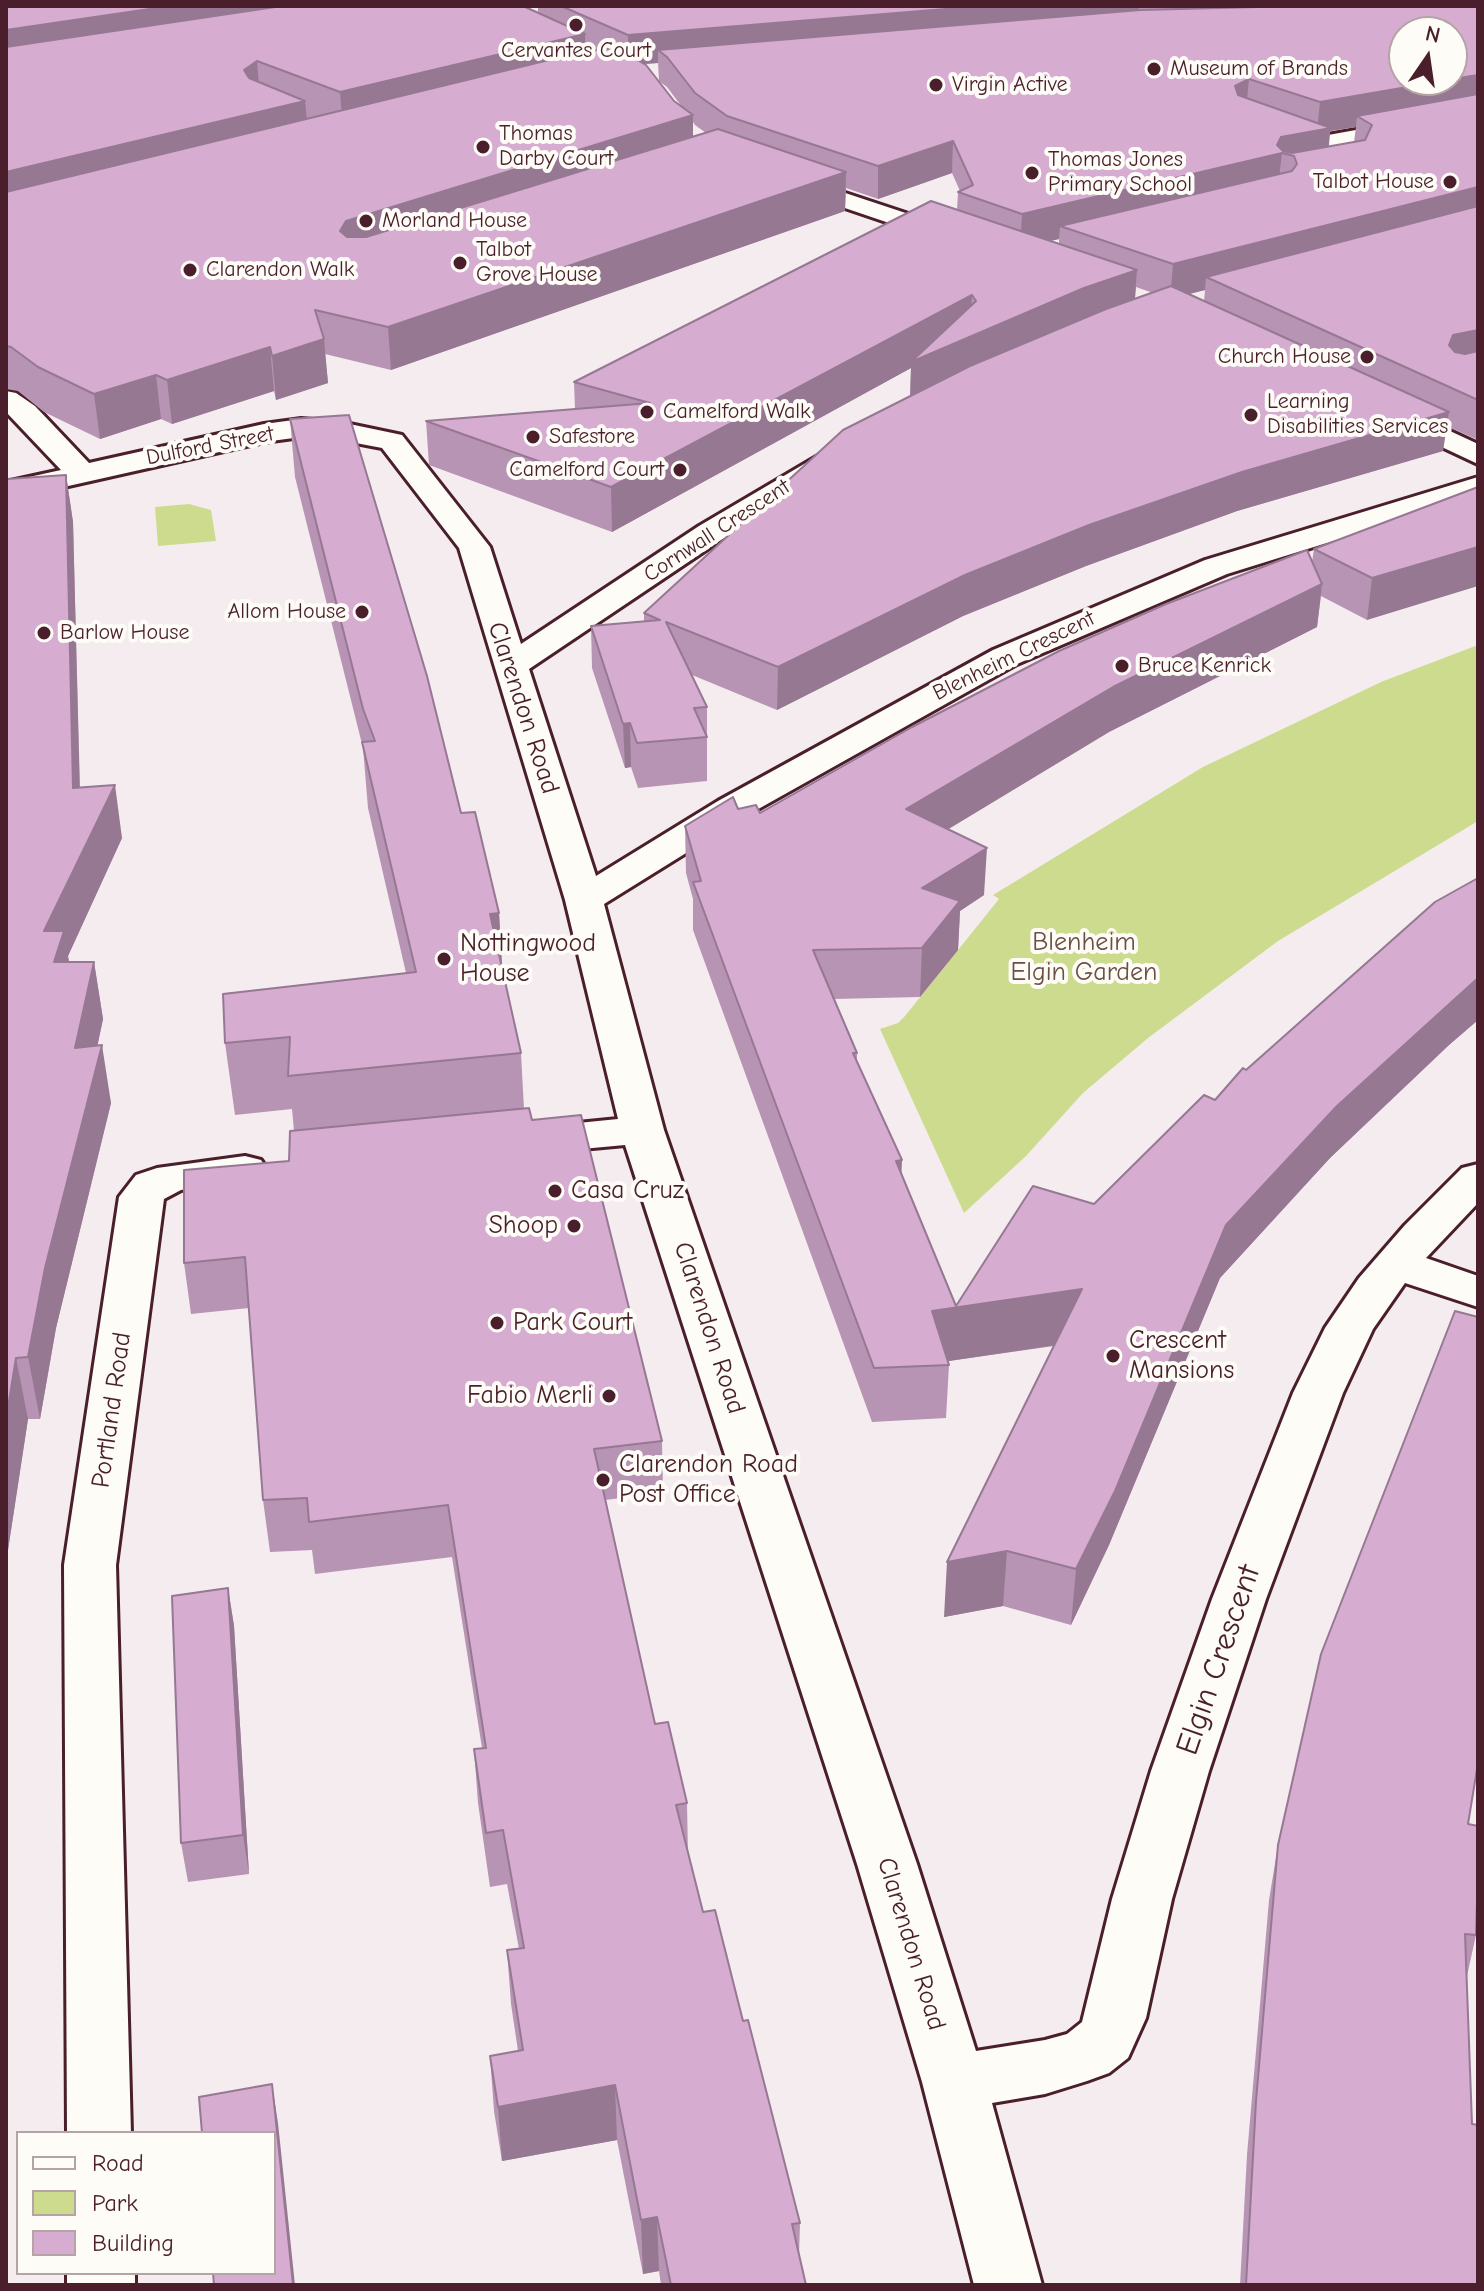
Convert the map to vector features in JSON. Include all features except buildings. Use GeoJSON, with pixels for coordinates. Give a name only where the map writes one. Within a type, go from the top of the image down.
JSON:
{"type":"FeatureCollection","features":[{"type":"Feature","properties":{"kind":"street"},"geometry":{"type":"LineString","coordinates":[[1354,159],[1310,142],[1478,115]]}},
{"type":"Feature","properties":{"kind":"street"},"geometry":{"type":"LineString","coordinates":[[766,173],[975,244]]}},
{"type":"Feature","properties":{"kind":"street"},"geometry":{"type":"LineString","coordinates":[[1417,392],[1373,404],[1478,455]]}},
{"type":"Feature","properties":{"kind":"street"},"geometry":{"type":"LineString","coordinates":[[6,399],[25,412],[80,472]]}},
{"type":"Feature","properties":{"kind":"street","name":"Dulford Street"},"geometry":{"type":"LineString","coordinates":[[6,491],[264,433],[301,428],[340,431]]}},
{"type":"Feature","properties":{"kind":"street","name":"Clarendon Road"},"geometry":{"type":"LineString","coordinates":[[340,431],[392,441],[474,547],[584,900],[642,1130],[887,1864],[954,2082],[1008,2285]]}},
{"type":"Feature","properties":{"kind":"street","name":"Cornwall Crescent"},"geometry":{"type":"LineString","coordinates":[[510,667],[722,525],[850,450]]}},
{"type":"Feature","properties":{"kind":"street","name":"Blenheim Crescent"},"geometry":{"type":"LineString","coordinates":[[584,900],[731,809],[1005,657],[1216,567],[1478,486]]}},
{"type":"Feature","properties":{"kind":"street"},"geometry":{"type":"LineString","coordinates":[[489,1145],[642,1130]]}},
{"type":"Feature","properties":{"kind":"street","name":"Portland Road"},"geometry":{"type":"LineString","coordinates":[[99,2131],[90,1565],[142,1197],[152,1185],[173,1177],[288,1165]]}},
{"type":"Feature","properties":{"kind":"street","name":"Elgin Crescent"},"geometry":{"type":"LineString","coordinates":[[954,2082],[1045,2067],[1087,2054],[1106,2039],[1115,2018],[1142,1899],[1180,1771],[1239,1599],[1318,1393],[1349,1328],[1396,1264],[1478,1177]]}},
{"type":"Feature","properties":{"kind":"street"},"geometry":{"type":"LineString","coordinates":[[1396,1264],[1478,1292]]}},
{"type":"Feature","properties":{"kind":"green space"},"geometry":{"type":"Polygon","coordinates":[[[189,504],[211,510],[216,541],[158,546],[155,507],[189,504]]]}},
{"type":"Feature","properties":{"kind":"green space","name":"Blenheim Elgin Garden"},"geometry":{"type":"Polygon","coordinates":[[[1478,645],[1478,821],[1278,941],[1148,1038],[1083,1093],[1026,1156],[964,1213],[880,1029],[898,1023],[905,1016],[999,899],[993,895],[1203,767],[1381,682],[1478,645]]]}},
{"type":"Feature","properties":{"kind":"place","name":"Cervantes Court"},"geometry":{"type":"Point","coordinates":[576,25]}},
{"type":"Feature","properties":{"kind":"place","name":"Museum of Brands"},"geometry":{"type":"Point","coordinates":[1154,69]}},
{"type":"Feature","properties":{"kind":"place","name":"Virgin Active"},"geometry":{"type":"Point","coordinates":[936,85]}},
{"type":"Feature","properties":{"kind":"place","name":"Thomas Darby Court"},"geometry":{"type":"Point","coordinates":[483,147]}},
{"type":"Feature","properties":{"kind":"place","name":"Thomas Jones Primary School"},"geometry":{"type":"Point","coordinates":[1032,173]}},
{"type":"Feature","properties":{"kind":"place","name":"Talbot House"},"geometry":{"type":"Point","coordinates":[1450,182]}},
{"type":"Feature","properties":{"kind":"place","name":"Morland House"},"geometry":{"type":"Point","coordinates":[366,221]}},
{"type":"Feature","properties":{"kind":"place","name":"Talbot Grove House"},"geometry":{"type":"Point","coordinates":[460,263]}},
{"type":"Feature","properties":{"kind":"place","name":"Clarendon Walk"},"geometry":{"type":"Point","coordinates":[190,270]}},
{"type":"Feature","properties":{"kind":"place","name":"Church House"},"geometry":{"type":"Point","coordinates":[1367,357]}},
{"type":"Feature","properties":{"kind":"place","name":"Camelford Walk"},"geometry":{"type":"Point","coordinates":[647,412]}},
{"type":"Feature","properties":{"kind":"place","name":"Learning Disabilities Services"},"geometry":{"type":"Point","coordinates":[1251,415]}},
{"type":"Feature","properties":{"kind":"place","name":"Safestore"},"geometry":{"type":"Point","coordinates":[533,437]}},
{"type":"Feature","properties":{"kind":"place","name":"Camelford Court"},"geometry":{"type":"Point","coordinates":[680,470]}},
{"type":"Feature","properties":{"kind":"place","name":"Allom House"},"geometry":{"type":"Point","coordinates":[362,612]}},
{"type":"Feature","properties":{"kind":"place","name":"Barlow House"},"geometry":{"type":"Point","coordinates":[44,633]}},
{"type":"Feature","properties":{"kind":"place","name":"Bruce Kenrick"},"geometry":{"type":"Point","coordinates":[1122,666]}},
{"type":"Feature","properties":{"kind":"place","name":"Nottingwood House"},"geometry":{"type":"Point","coordinates":[444,959]}},
{"type":"Feature","properties":{"kind":"place","name":"Casa Cruz"},"geometry":{"type":"Point","coordinates":[555,1191]}},
{"type":"Feature","properties":{"kind":"place","name":"Shoop"},"geometry":{"type":"Point","coordinates":[574,1226]}},
{"type":"Feature","properties":{"kind":"place","name":"Park Court"},"geometry":{"type":"Point","coordinates":[497,1323]}},
{"type":"Feature","properties":{"kind":"place","name":"Crescent Mansions"},"geometry":{"type":"Point","coordinates":[1113,1356]}},
{"type":"Feature","properties":{"kind":"place","name":"Fabio Merli"},"geometry":{"type":"Point","coordinates":[609,1396]}},
{"type":"Feature","properties":{"kind":"place","name":"Clarendon Road Post Office"},"geometry":{"type":"Point","coordinates":[603,1480]}}]}
